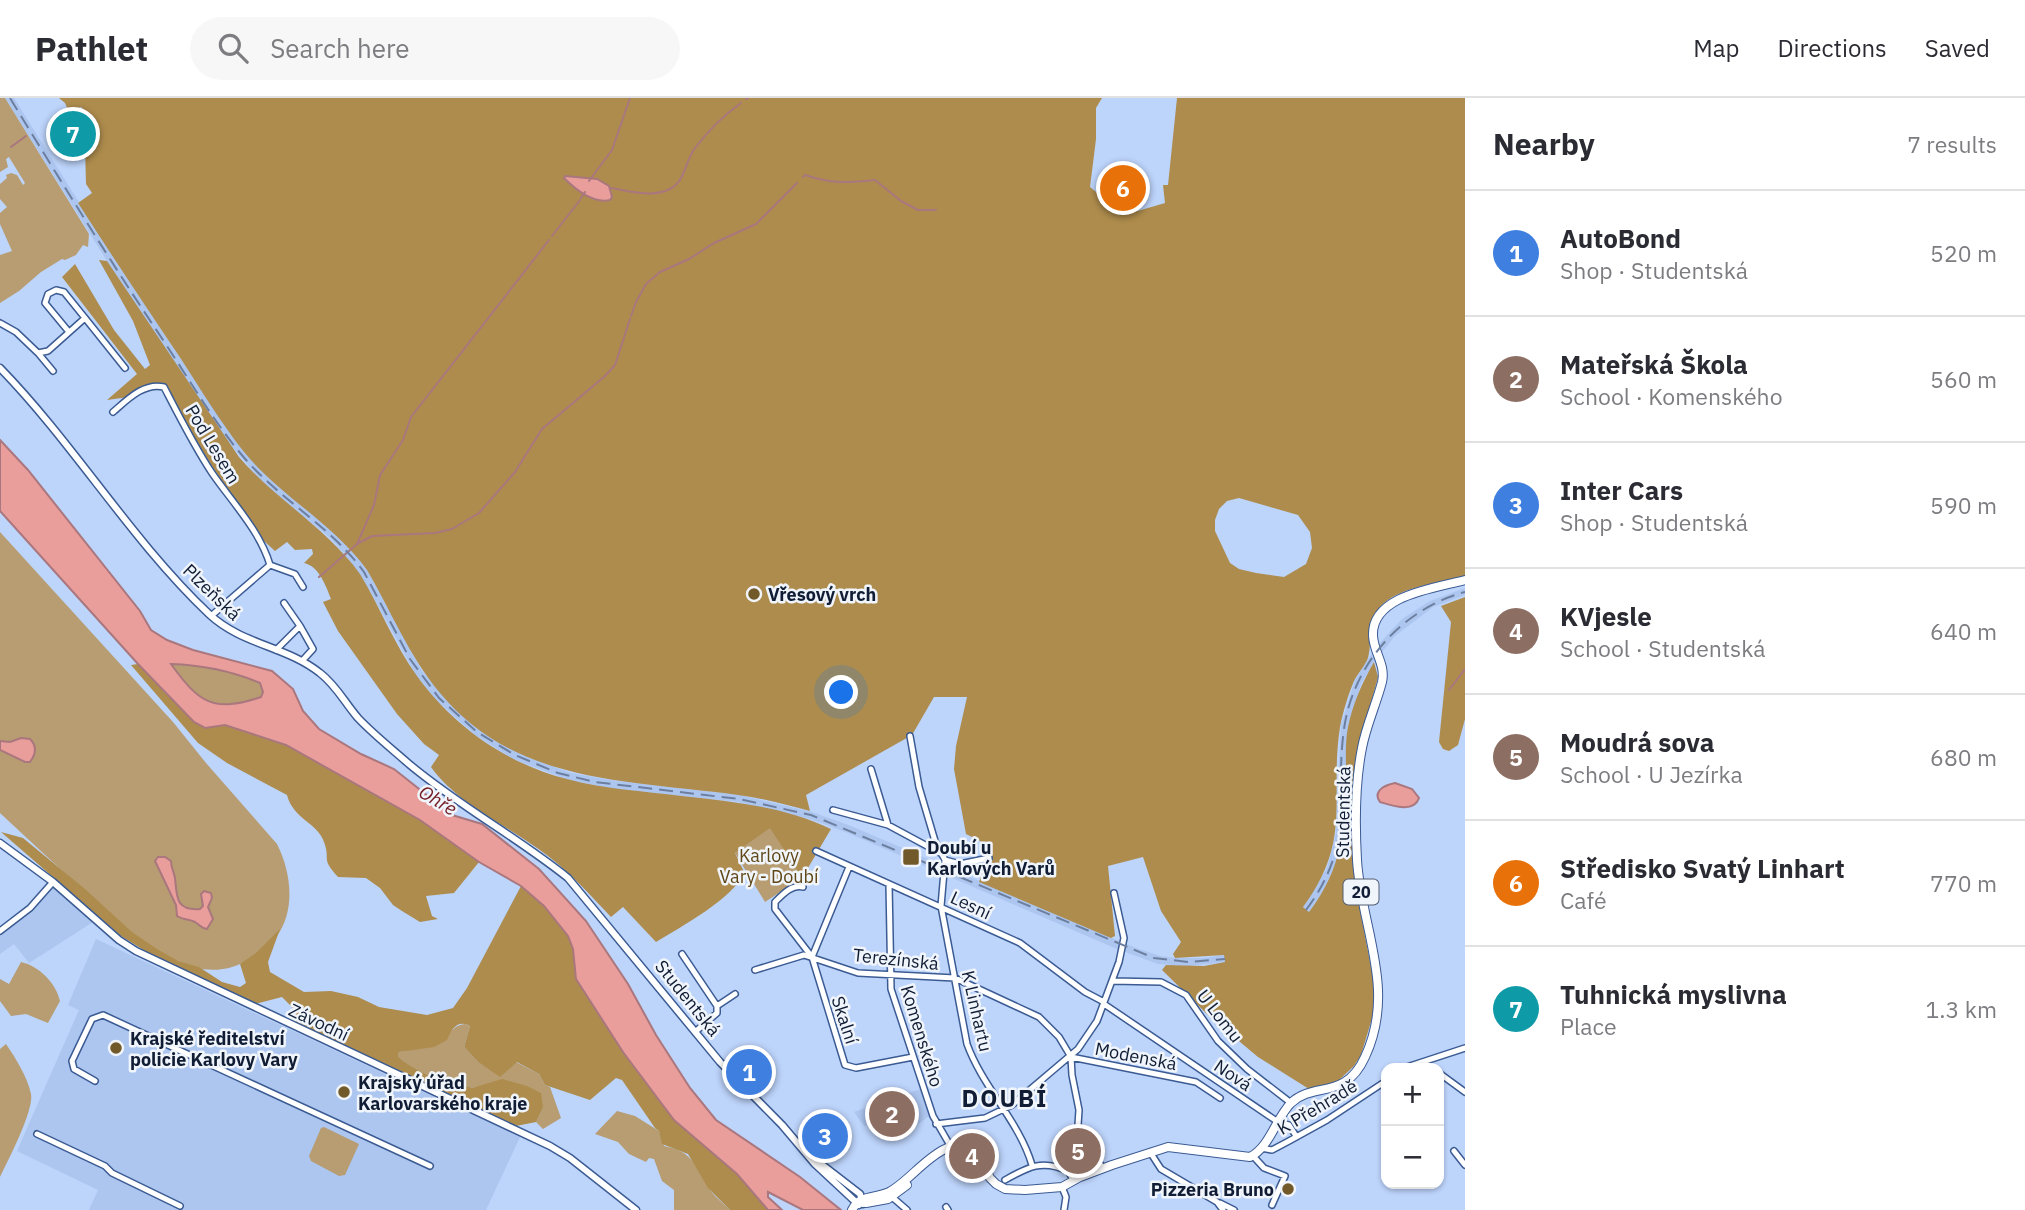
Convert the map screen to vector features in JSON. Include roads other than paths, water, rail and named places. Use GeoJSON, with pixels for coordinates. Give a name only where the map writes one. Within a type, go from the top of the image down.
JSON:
{"type":"FeatureCollection","features":[{"type":"Feature","properties":{"kind":"main road","name":"Studentská"},"geometry":{"type":"LineString","coordinates":[[1291,1103],[1302,1096],[1334,1088],[1350,1077],[1365,1057],[1377,1016],[1379,982],[1361,889],[1357,848],[1360,758],[1383,675],[1383,666],[1374,640],[1374,628],[1382,611],[1397,600],[1465,580]]}},
{"type":"Feature","properties":{"kind":"main road"},"geometry":{"type":"LineString","coordinates":[[858,1204],[891,1194],[935,1155],[950,1148],[967,1145],[977,1150],[990,1178],[1005,1189],[1036,1191],[1062,1187],[1103,1169],[1173,1147],[1241,1157],[1253,1156],[1291,1103]]}},
{"type":"Feature","properties":{"kind":"main road"},"geometry":{"type":"LineString","coordinates":[[858,1204],[874,1196],[891,1194]]}},
{"type":"Feature","properties":{"kind":"street"},"geometry":{"type":"LineString","coordinates":[[69,332],[45,303],[48,294],[56,290],[64,292],[125,368]]}},
{"type":"Feature","properties":{"kind":"street"},"geometry":{"type":"LineString","coordinates":[[38,352],[48,351],[85,318]]}},
{"type":"Feature","properties":{"kind":"street"},"geometry":{"type":"LineString","coordinates":[[0,323],[16,332],[38,352],[53,371]]}},
{"type":"Feature","properties":{"kind":"street","name":"Plzeňská"},"geometry":{"type":"LineString","coordinates":[[0,368],[22,391],[141,538],[211,616],[246,639],[302,661],[324,676],[359,718],[442,791]]}},
{"type":"Feature","properties":{"kind":"street","name":"Pod Lesem"},"geometry":{"type":"LineString","coordinates":[[113,412],[136,393],[153,386],[164,387],[211,471],[265,550],[270,565]]}},
{"type":"Feature","properties":{"kind":"street"},"geometry":{"type":"LineString","coordinates":[[211,616],[270,565],[295,574],[303,587]]}},
{"type":"Feature","properties":{"kind":"street"},"geometry":{"type":"LineString","coordinates":[[284,603],[313,649],[302,661]]}},
{"type":"Feature","properties":{"kind":"street"},"geometry":{"type":"LineString","coordinates":[[276,650],[300,626]]}},
{"type":"Feature","properties":{"kind":"street","name":"K Linhartu"},"geometry":{"type":"LineString","coordinates":[[910,736],[919,787],[935,841],[944,857],[941,906],[972,1056],[1002,1111],[1018,1130],[1027,1147],[1031,1166]]}},
{"type":"Feature","properties":{"kind":"street"},"geometry":{"type":"LineString","coordinates":[[871,769],[888,825]]}},
{"type":"Feature","properties":{"kind":"street","name":"Studentská"},"geometry":{"type":"LineString","coordinates":[[442,791],[543,858],[568,878],[723,1065],[815,1164],[858,1204]]}},
{"type":"Feature","properties":{"kind":"street"},"geometry":{"type":"LineString","coordinates":[[833,810],[888,825],[960,864],[989,858]]}},
{"type":"Feature","properties":{"kind":"street","name":"Závodní"},"geometry":{"type":"LineString","coordinates":[[0,843],[53,882],[135,951],[550,1146],[570,1158],[636,1210]]}},
{"type":"Feature","properties":{"kind":"street","name":"Lesní"},"geometry":{"type":"LineString","coordinates":[[816,851],[1020,943],[1104,1003]]}},
{"type":"Feature","properties":{"kind":"street"},"geometry":{"type":"LineString","coordinates":[[811,957],[849,867]]}},
{"type":"Feature","properties":{"kind":"street"},"geometry":{"type":"LineString","coordinates":[[0,931],[30,908],[53,882]]}},
{"type":"Feature","properties":{"kind":"street","name":"Komenského"},"geometry":{"type":"LineString","coordinates":[[889,884],[891,989],[936,1124],[950,1148]]}},
{"type":"Feature","properties":{"kind":"street"},"geometry":{"type":"LineString","coordinates":[[803,887],[797,886],[785,893],[775,902],[775,909],[811,957]]}},
{"type":"Feature","properties":{"kind":"street"},"geometry":{"type":"LineString","coordinates":[[1071,1057],[1093,1029],[1112,981],[1124,937],[1114,893]]}},
{"type":"Feature","properties":{"kind":"street"},"geometry":{"type":"LineString","coordinates":[[682,954],[717,1006],[717,1013],[695,1032]]}},
{"type":"Feature","properties":{"kind":"street"},"geometry":{"type":"LineString","coordinates":[[755,970],[804,955],[811,957]]}},
{"type":"Feature","properties":{"kind":"street","name":"Terezínská"},"geometry":{"type":"LineString","coordinates":[[811,957],[858,973],[955,978]]}},
{"type":"Feature","properties":{"kind":"street","name":"Skalní"},"geometry":{"type":"LineString","coordinates":[[811,957],[845,1065],[856,1068],[913,1057]]}},
{"type":"Feature","properties":{"kind":"street"},"geometry":{"type":"LineString","coordinates":[[955,978],[1039,1017],[1059,1037],[1071,1057],[1079,1110],[1078,1125],[1103,1169]]}},
{"type":"Feature","properties":{"kind":"street","name":"U Lomu"},"geometry":{"type":"LineString","coordinates":[[1112,981],[1161,982],[1186,995],[1217,1041],[1247,1069],[1291,1103]]}},
{"type":"Feature","properties":{"kind":"street"},"geometry":{"type":"LineString","coordinates":[[717,1006],[735,993]]}},
{"type":"Feature","properties":{"kind":"street","name":"Nová"},"geometry":{"type":"LineString","coordinates":[[1104,1003],[1278,1122],[1289,1125],[1296,1136]]}},
{"type":"Feature","properties":{"kind":"street"},"geometry":{"type":"LineString","coordinates":[[95,1081],[74,1069],[72,1061],[92,1019],[100,1015],[430,1166]]}},
{"type":"Feature","properties":{"kind":"street"},"geometry":{"type":"LineString","coordinates":[[1419,1063],[1465,1048]]}},
{"type":"Feature","properties":{"kind":"street","name":"Modenská"},"geometry":{"type":"LineString","coordinates":[[936,1124],[985,1118],[1002,1111],[1071,1057],[1196,1082],[1220,1098]]}},
{"type":"Feature","properties":{"kind":"street"},"geometry":{"type":"LineString","coordinates":[[1444,1077],[1465,1092]]}},
{"type":"Feature","properties":{"kind":"street","name":"K Přehradě"},"geometry":{"type":"LineString","coordinates":[[1261,1148],[1272,1150],[1327,1120],[1381,1084]]}},
{"type":"Feature","properties":{"kind":"street"},"geometry":{"type":"LineString","coordinates":[[37,1134],[180,1206]]}},
{"type":"Feature","properties":{"kind":"street"},"geometry":{"type":"LineString","coordinates":[[1454,1151],[1465,1164]]}},
{"type":"Feature","properties":{"kind":"street"},"geometry":{"type":"LineString","coordinates":[[1150,1153],[1161,1168],[1234,1210]]}},
{"type":"Feature","properties":{"kind":"street"},"geometry":{"type":"LineString","coordinates":[[1253,1156],[1264,1168],[1285,1176],[1272,1205]]}},
{"type":"Feature","properties":{"kind":"street"},"geometry":{"type":"LineString","coordinates":[[1005,1180],[1031,1166],[1059,1167],[1068,1171],[1074,1181]]}},
{"type":"Feature","properties":{"kind":"street"},"geometry":{"type":"LineString","coordinates":[[1062,1187],[1066,1197],[1064,1210]]}},
{"type":"Feature","properties":{"kind":"street"},"geometry":{"type":"LineString","coordinates":[[891,1194],[906,1210]]}},
{"type":"Feature","properties":{"kind":"street"},"geometry":{"type":"LineString","coordinates":[[1213,1210],[1217,1202]]}},
{"type":"Feature","properties":{"kind":"street"},"geometry":{"type":"LineString","coordinates":[[1217,1202],[1223,1210]]}},
{"type":"Feature","properties":{"kind":"waterway"},"geometry":{"type":"LineString","coordinates":[[589,181],[612,150],[630,98]]}},
{"type":"Feature","properties":{"kind":"waterway"},"geometry":{"type":"LineString","coordinates":[[611,188],[656,193],[675,186],[700,142],[722,118],[741,103]]}},
{"type":"Feature","properties":{"kind":"waterway"},"geometry":{"type":"LineString","coordinates":[[11,147],[26,136]]}},
{"type":"Feature","properties":{"kind":"waterway"},"geometry":{"type":"LineString","coordinates":[[803,177],[805,175],[840,182],[875,180],[901,201],[918,210],[936,210]]}},
{"type":"Feature","properties":{"kind":"waterway"},"geometry":{"type":"LineString","coordinates":[[631,316],[646,284],[660,272],[756,224],[797,183]]}},
{"type":"Feature","properties":{"kind":"waterway"},"geometry":{"type":"LineString","coordinates":[[581,198],[585,192]]}},
{"type":"Feature","properties":{"kind":"waterway"},"geometry":{"type":"LineString","coordinates":[[552,236],[580,200]]}},
{"type":"Feature","properties":{"kind":"waterway"},"geometry":{"type":"LineString","coordinates":[[319,577],[357,544],[374,505],[380,475],[403,440],[411,417],[549,240]]}},
{"type":"Feature","properties":{"kind":"waterway"},"geometry":{"type":"LineString","coordinates":[[357,544],[372,536],[435,533],[452,529],[479,513],[515,472],[542,429],[615,365],[630,319]]}},
{"type":"Feature","properties":{"kind":"waterway"},"geometry":{"type":"LineString","coordinates":[[1449,690],[1465,669]]}},
{"type":"Feature","properties":{"kind":"railway"},"geometry":{"type":"LineString","coordinates":[[10,98],[104,250],[220,427],[271,485],[350,555],[364,572],[410,659],[439,698],[477,732],[515,755],[558,773],[595,782],[739,799],[811,815],[1154,958],[1188,962],[1225,959]]}},
{"type":"Feature","properties":{"kind":"railway"},"geometry":{"type":"LineString","coordinates":[[1306,910],[1322,886],[1332,864],[1337,843],[1344,729],[1349,705],[1358,683],[1384,642],[1401,626],[1421,611],[1465,592]]}},
{"type":"Feature","properties":{"kind":"place","name":"Tuhnická myslivna"},"geometry":{"type":"Point","coordinates":[73,134]}},
{"type":"Feature","properties":{"kind":"place","name":"Středisko Svatý Linhart"},"geometry":{"type":"Point","coordinates":[1123,188]}},
{"type":"Feature","properties":{"kind":"place","name":"Vřesový vrch"},"geometry":{"type":"Point","coordinates":[754,594]}},
{"type":"Feature","properties":{"kind":"place","name":"Doubí u Karlových Varů"},"geometry":{"type":"Point","coordinates":[911,857]}},
{"type":"Feature","properties":{"kind":"place","name":"Krajské ředitelství policie Karlovy Vary"},"geometry":{"type":"Point","coordinates":[116,1048]}},
{"type":"Feature","properties":{"kind":"place","name":"AutoBond"},"geometry":{"type":"Point","coordinates":[749,1072]}},
{"type":"Feature","properties":{"kind":"place","name":"Krajský úřad Karlovarského kraje"},"geometry":{"type":"Point","coordinates":[344,1092]}},
{"type":"Feature","properties":{"kind":"place","name":"Mateřská Škola"},"geometry":{"type":"Point","coordinates":[892,1114]}},
{"type":"Feature","properties":{"kind":"place","name":"Inter Cars"},"geometry":{"type":"Point","coordinates":[825,1136]}},
{"type":"Feature","properties":{"kind":"place","name":"Moudrá sova"},"geometry":{"type":"Point","coordinates":[1078,1151]}},
{"type":"Feature","properties":{"kind":"place","name":"KVjesle"},"geometry":{"type":"Point","coordinates":[972,1156]}},
{"type":"Feature","properties":{"kind":"place","name":"Pizzeria Bruno"},"geometry":{"type":"Point","coordinates":[1288,1189]}},
{"type":"Feature","properties":{"kind":"district","name":"DOUBÍ"},"geometry":{"type":"Point","coordinates":[1005,1098]}},
{"type":"Feature","properties":{"kind":"water label","name":"Ohře"},"geometry":{"type":"Point","coordinates":[438,800]}},
{"type":"Feature","properties":{"kind":"park label","name":"Karlovy Vary - Doubí"},"geometry":{"type":"Point","coordinates":[769,865]}}]}
